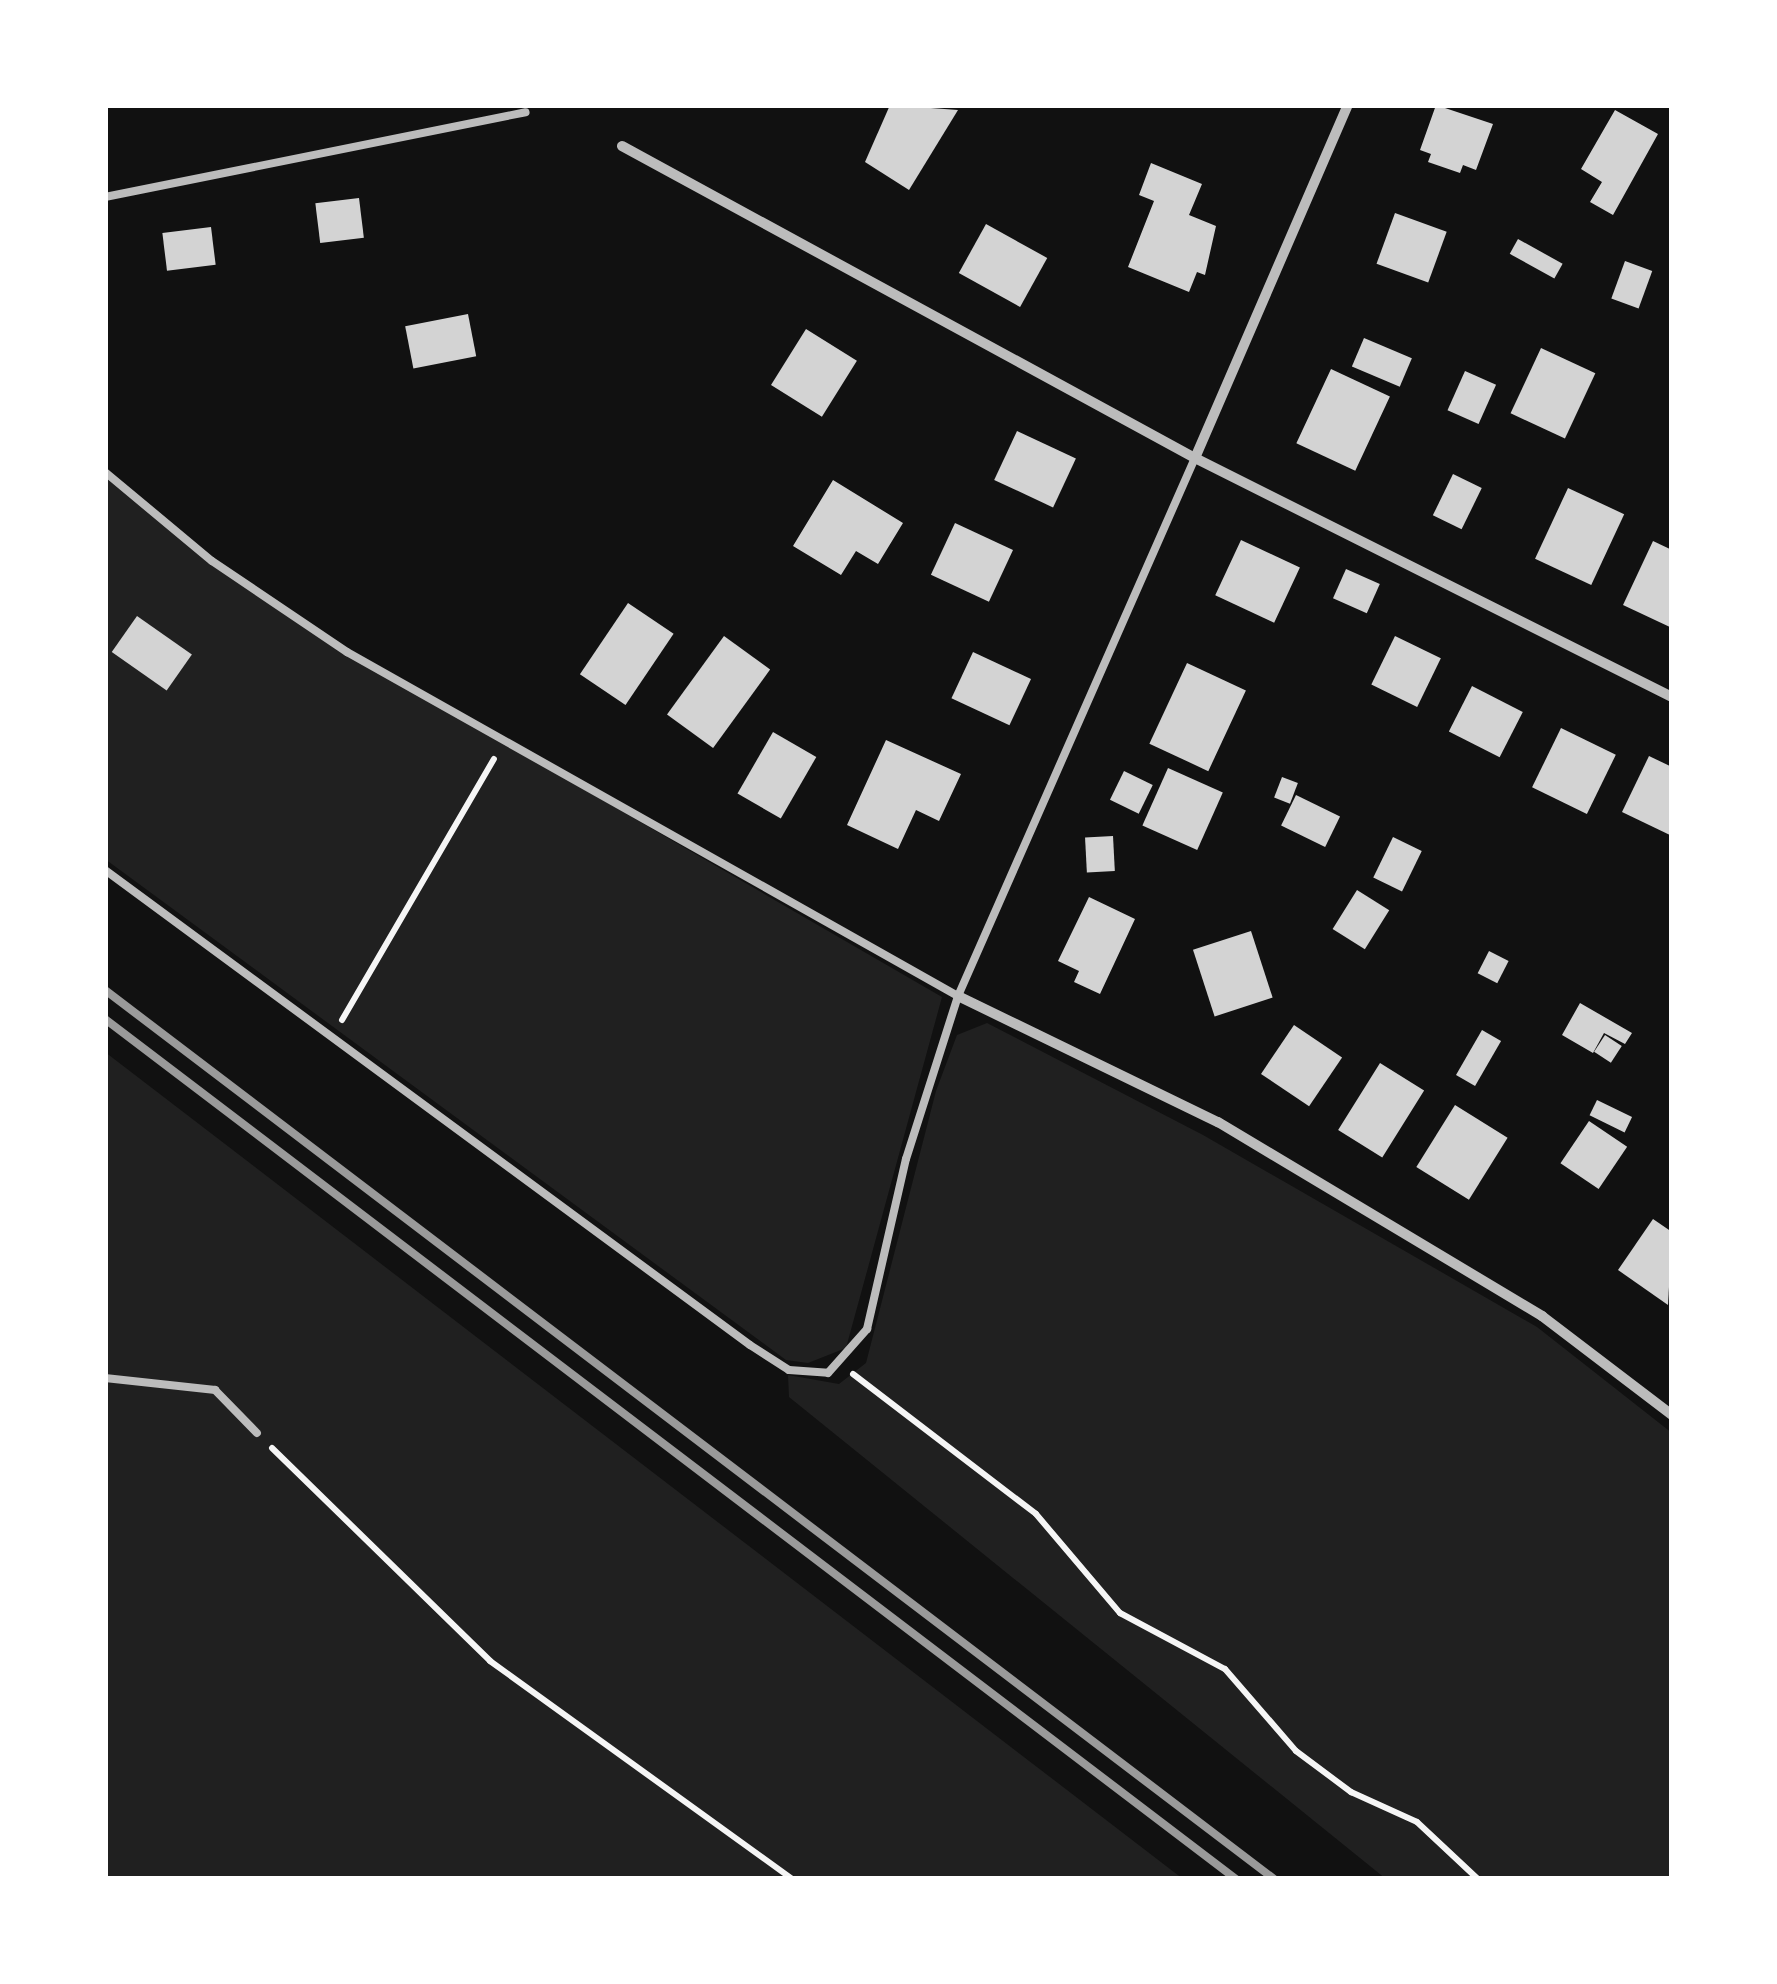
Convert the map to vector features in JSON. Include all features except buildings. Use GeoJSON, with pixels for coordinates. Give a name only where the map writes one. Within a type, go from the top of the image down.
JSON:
{"type":"FeatureCollection","features":[{"type":"Feature","properties":{"kind":"street"},"geometry":{"type":"LineString","coordinates":[[1196,458],[1348,105]]}},
{"type":"Feature","properties":{"kind":"street"},"geometry":{"type":"LineString","coordinates":[[622,146],[1196,458],[1672,697]]}},
{"type":"Feature","properties":{"kind":"street"},"geometry":{"type":"LineString","coordinates":[[958,996],[1218,1122],[1542,1316],[1672,1415]]}},
{"type":"Feature","properties":{"kind":"lane"},"geometry":{"type":"LineString","coordinates":[[105,197],[526,112]]}},
{"type":"Feature","properties":{"kind":"lane"},"geometry":{"type":"LineString","coordinates":[[105,870],[789,1370],[828,1374],[868,1329],[906,1159],[958,996],[1196,458]]}},
{"type":"Feature","properties":{"kind":"lane"},"geometry":{"type":"LineString","coordinates":[[105,472],[212,561],[346,652],[503,744],[958,996]]}},
{"type":"Feature","properties":{"kind":"lane"},"geometry":{"type":"LineString","coordinates":[[105,1378],[215,1390],[257,1433]]}},
{"type":"Feature","properties":{"kind":"path"},"geometry":{"type":"LineString","coordinates":[[334,1034],[503,744]]}},
{"type":"Feature","properties":{"kind":"path"},"geometry":{"type":"LineString","coordinates":[[840,1364],[1036,1514],[1120,1613],[1225,1669],[1296,1751],[1351,1792],[1417,1822],[1478,1879]]}},
{"type":"Feature","properties":{"kind":"path"},"geometry":{"type":"LineString","coordinates":[[257,1433],[490,1661],[792,1879]]}},
{"type":"Feature","properties":{"kind":"shaded area"},"geometry":{"type":"Polygon","coordinates":[[[105,472],[212,561],[347,652],[942,997],[846,1348],[808,1363],[786,1360],[105,859],[105,472]]]}},
{"type":"Feature","properties":{"kind":"shaded area"},"geometry":{"type":"Polygon","coordinates":[[[987,1023],[1203,1135],[1537,1327],[1672,1433],[1672,1879],[1386,1879],[789,1397],[788,1375],[839,1384],[866,1363],[936,1091],[957,1035],[987,1023]]]}},
{"type":"Feature","properties":{"kind":"shaded area"},"geometry":{"type":"Polygon","coordinates":[[[105,1052],[1183,1879],[105,1879],[105,1052]]]}},
{"type":"Feature","properties":{"kind":"railway"},"geometry":{"type":"LineString","coordinates":[[105,990],[1274,1879]]}},
{"type":"Feature","properties":{"kind":"railway"},"geometry":{"type":"LineString","coordinates":[[105,1019],[1236,1879]]}}]}
